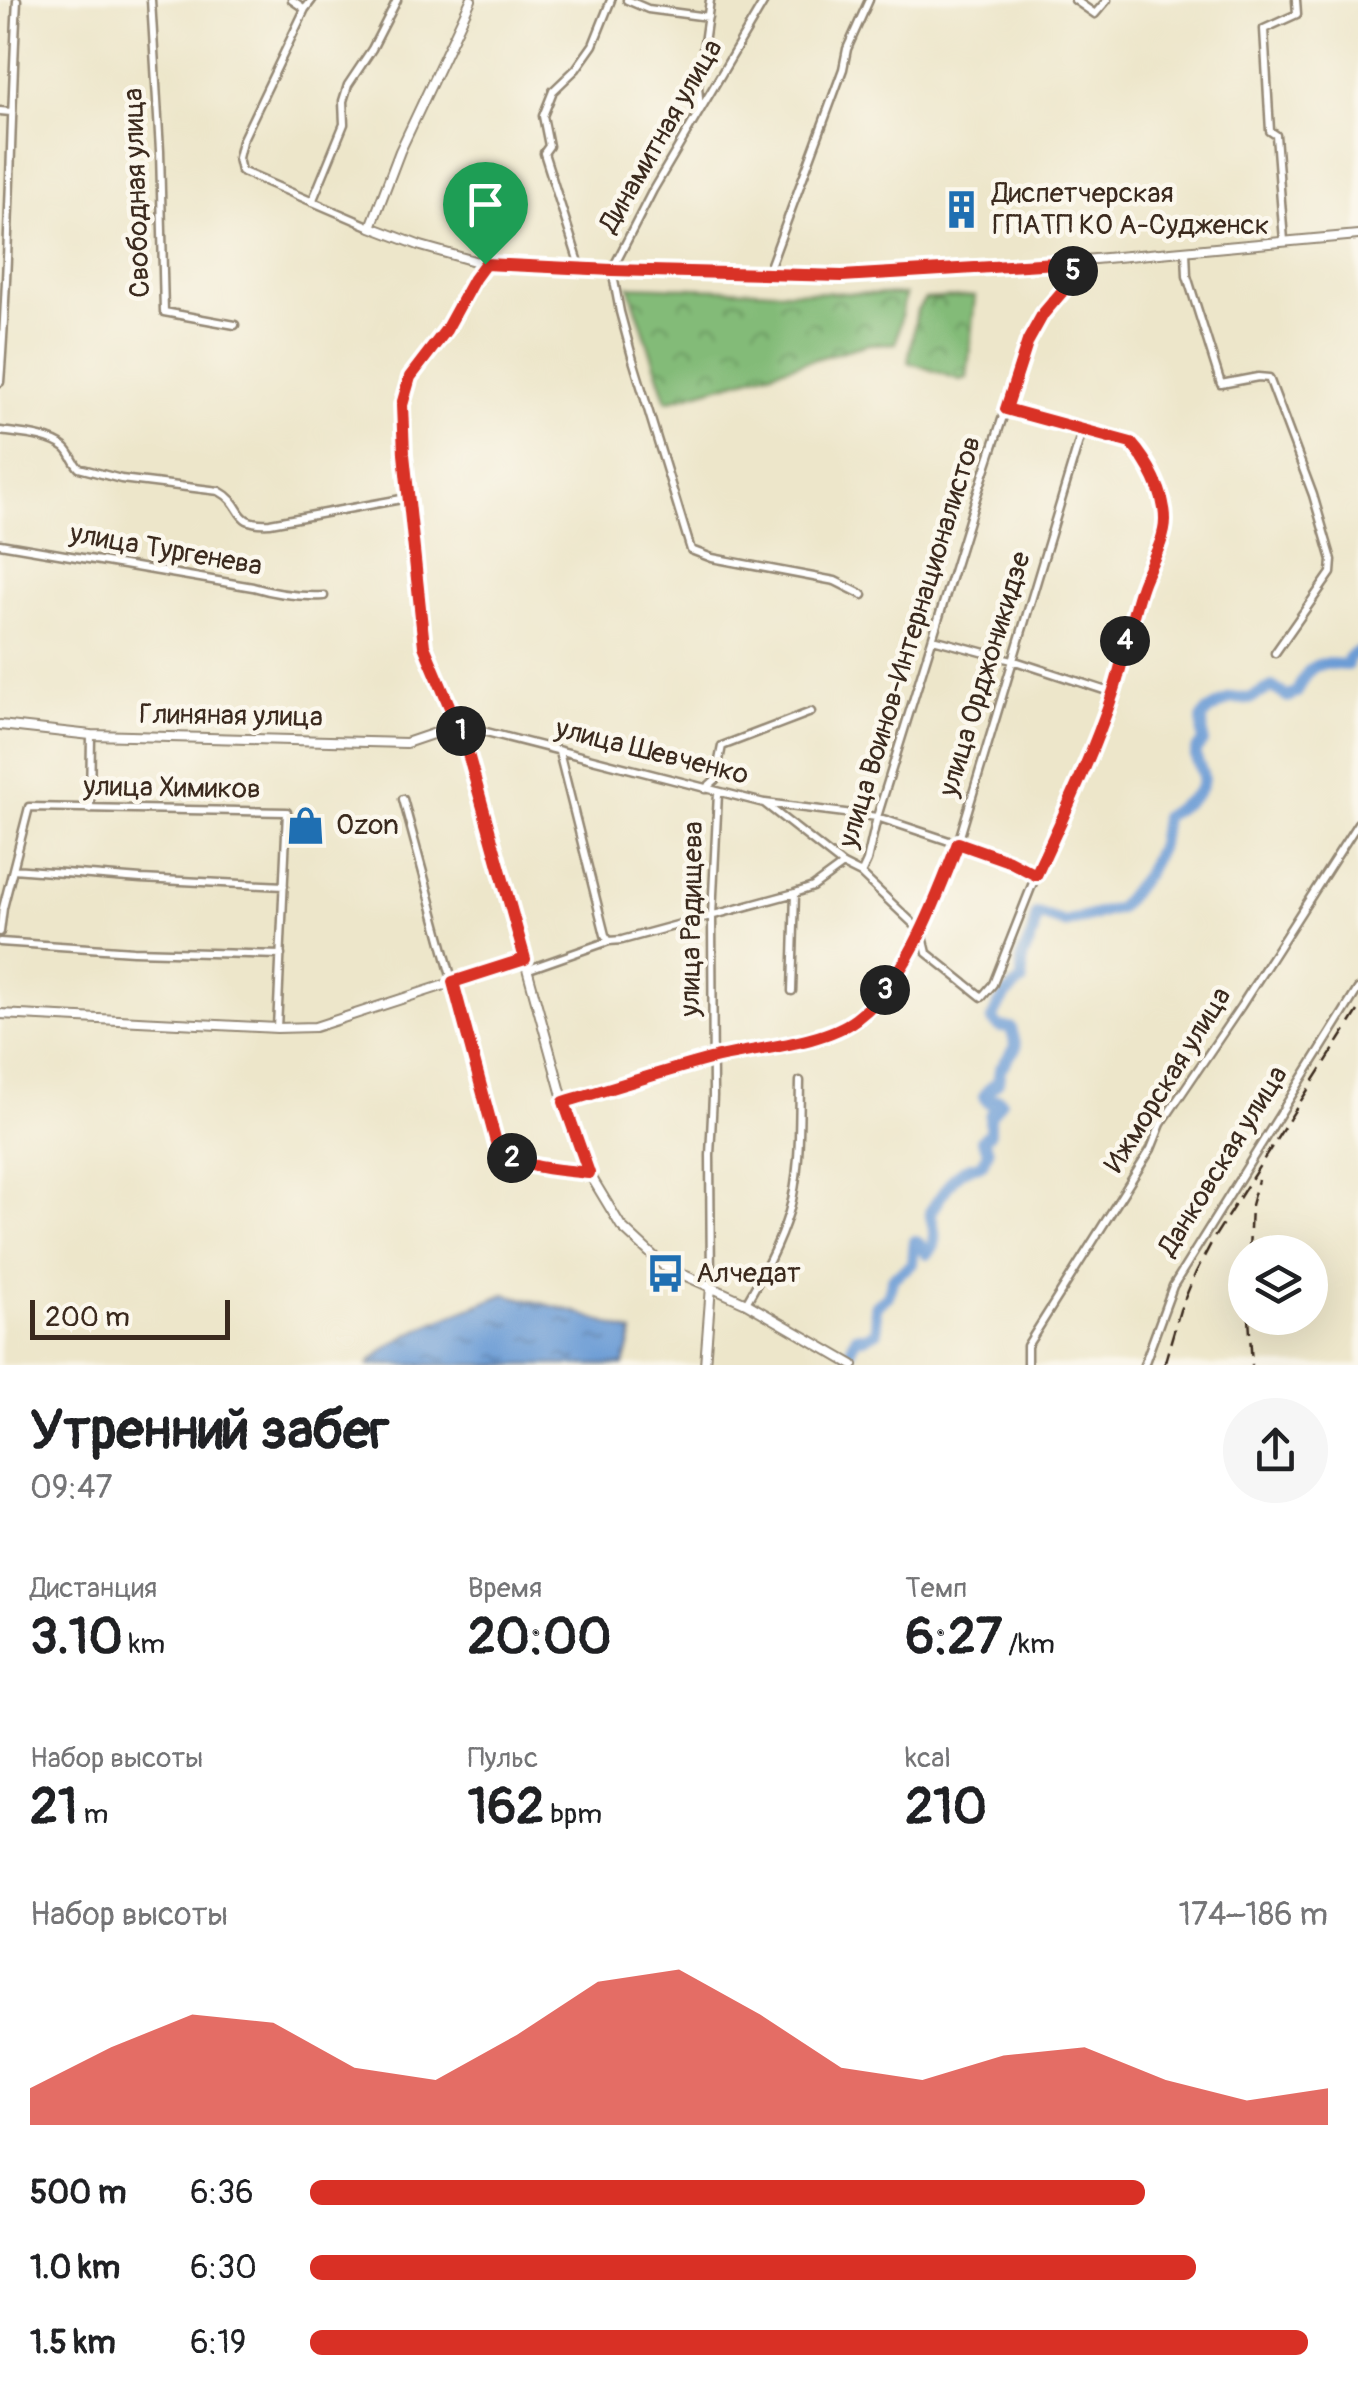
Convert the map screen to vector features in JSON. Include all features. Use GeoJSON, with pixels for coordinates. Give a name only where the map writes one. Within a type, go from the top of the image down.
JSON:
{"type":"FeatureCollection","features":[{"type":"Feature","properties":{"kind":"street"},"geometry":{"type":"LineString","coordinates":[[0,382],[8,289],[17,0]]}},
{"type":"Feature","properties":{"kind":"street","name":"Свободная улица"},"geometry":{"type":"LineString","coordinates":[[151,0],[164,312],[236,325]]}},
{"type":"Feature","properties":{"kind":"street"},"geometry":{"type":"LineString","coordinates":[[292,0],[304,9]]}},
{"type":"Feature","properties":{"kind":"street"},"geometry":{"type":"LineString","coordinates":[[312,0],[304,9],[242,140],[238,158],[241,171],[421,246],[485,264],[842,276],[1073,262],[1358,235]]}},
{"type":"Feature","properties":{"kind":"street"},"geometry":{"type":"LineString","coordinates":[[312,202],[344,124],[343,101],[348,85],[398,0]]}},
{"type":"Feature","properties":{"kind":"street"},"geometry":{"type":"LineString","coordinates":[[372,227],[400,151],[471,0]]}},
{"type":"Feature","properties":{"kind":"street"},"geometry":{"type":"LineString","coordinates":[[581,269],[544,152],[549,146],[544,116],[553,90],[576,69],[593,44],[611,0]]}},
{"type":"Feature","properties":{"kind":"street"},"geometry":{"type":"LineString","coordinates":[[627,0],[648,8],[708,17]]}},
{"type":"Feature","properties":{"kind":"street"},"geometry":{"type":"LineString","coordinates":[[700,111],[698,86],[710,0]]}},
{"type":"Feature","properties":{"kind":"street","name":"Динамитная улица"},"geometry":{"type":"LineString","coordinates":[[765,0],[653,190],[612,270],[620,312],[691,550],[712,558],[835,581],[863,595]]}},
{"type":"Feature","properties":{"kind":"street"},"geometry":{"type":"LineString","coordinates":[[768,274],[847,49],[869,0]]}},
{"type":"Feature","properties":{"kind":"street"},"geometry":{"type":"LineString","coordinates":[[1075,0],[1095,14],[1106,0]]}},
{"type":"Feature","properties":{"kind":"street"},"geometry":{"type":"LineString","coordinates":[[1284,241],[1276,135],[1270,131],[1264,29],[1297,14],[1296,0]]}},
{"type":"Feature","properties":{"kind":"street"},"geometry":{"type":"LineString","coordinates":[[0,111],[11,112]]}},
{"type":"Feature","properties":{"kind":"street"},"geometry":{"type":"LineString","coordinates":[[1186,251],[1187,276],[1222,384],[1269,378],[1313,495],[1332,560],[1330,573],[1275,653]]}},
{"type":"Feature","properties":{"kind":"street","name":"улица Воинов-Интернационалистов"},"geometry":{"type":"LineString","coordinates":[[861,874],[1028,341],[1043,314],[1072,280],[1073,262]]}},
{"type":"Feature","properties":{"kind":"street"},"geometry":{"type":"LineString","coordinates":[[485,264],[446,330],[410,377],[402,405],[407,498],[424,646],[459,725],[564,1102],[589,1173],[622,1226],[664,1266],[746,1303],[853,1365]]}},
{"type":"Feature","properties":{"kind":"street"},"geometry":{"type":"LineString","coordinates":[[764,803],[877,817],[1009,861],[1036,875],[1112,694],[1142,585],[1166,522],[1155,482],[1143,456],[1131,443],[1006,409]]}},
{"type":"Feature","properties":{"kind":"street"},"geometry":{"type":"LineString","coordinates":[[0,431],[61,445],[79,468],[121,480],[219,490],[230,496],[242,517],[252,524],[407,498]]}},
{"type":"Feature","properties":{"kind":"street","name":"улица Орджоникидзе"},"geometry":{"type":"LineString","coordinates":[[564,1102],[712,1059],[827,1034],[856,1020],[889,987],[932,912],[958,843],[1082,431]]}},
{"type":"Feature","properties":{"kind":"street","name":"улица Тургенева"},"geometry":{"type":"LineString","coordinates":[[0,544],[267,591],[324,596]]}},
{"type":"Feature","properties":{"kind":"street"},"geometry":{"type":"LineString","coordinates":[[933,639],[1012,660],[1112,694]]}},
{"type":"Feature","properties":{"kind":"street"},"geometry":{"type":"LineString","coordinates":[[704,790],[715,780],[722,746],[811,712]]}},
{"type":"Feature","properties":{"kind":"street","name":"Глиняная улица"},"geometry":{"type":"LineString","coordinates":[[0,725],[90,735],[406,743],[459,725]]}},
{"type":"Feature","properties":{"kind":"street","name":"улица Шевченко"},"geometry":{"type":"LineString","coordinates":[[459,725],[764,803],[861,874],[922,932],[927,952],[982,997],[992,984],[1036,875]]}},
{"type":"Feature","properties":{"kind":"street"},"geometry":{"type":"LineString","coordinates":[[90,735],[90,810]]}},
{"type":"Feature","properties":{"kind":"street"},"geometry":{"type":"LineString","coordinates":[[558,752],[605,935],[610,941]]}},
{"type":"Feature","properties":{"kind":"street","name":"улица Радищева"},"geometry":{"type":"LineString","coordinates":[[710,1286],[712,915],[718,793]]}},
{"type":"Feature","properties":{"kind":"street"},"geometry":{"type":"LineString","coordinates":[[402,798],[497,1146],[526,1164],[589,1173]]}},
{"type":"Feature","properties":{"kind":"street","name":"улица Химиков"},"geometry":{"type":"LineString","coordinates":[[0,932],[29,808],[287,812],[277,1028]]}},
{"type":"Feature","properties":{"kind":"street","name":"Ижморская улица"},"geometry":{"type":"LineString","coordinates":[[1027,1365],[1027,1346],[1151,1149],[1162,1124],[1358,822]]}},
{"type":"Feature","properties":{"kind":"street"},"geometry":{"type":"LineString","coordinates":[[528,969],[610,941],[795,893],[844,865]]}},
{"type":"Feature","properties":{"kind":"street"},"geometry":{"type":"LineString","coordinates":[[13,869],[284,886]]}},
{"type":"Feature","properties":{"kind":"street"},"geometry":{"type":"LineString","coordinates":[[792,991],[795,893]]}},
{"type":"Feature","properties":{"kind":"street"},"geometry":{"type":"LineString","coordinates":[[0,942],[281,955]]}},
{"type":"Feature","properties":{"kind":"street"},"geometry":{"type":"LineString","coordinates":[[0,1014],[277,1028],[315,1026],[525,959]]}},
{"type":"Feature","properties":{"kind":"street","name":"Данковская улица"},"geometry":{"type":"LineString","coordinates":[[1144,1365],[1173,1286],[1358,989]]}},
{"type":"Feature","properties":{"kind":"street"},"geometry":{"type":"LineString","coordinates":[[746,1303],[768,1266],[789,1212],[798,1164],[800,1081]]}},
{"type":"Feature","properties":{"kind":"street"},"geometry":{"type":"LineString","coordinates":[[705,1365],[710,1286]]}},
{"type":"Feature","properties":{"kind":"green space"},"geometry":{"type":"Polygon","coordinates":[[[629,286],[905,295],[896,343],[868,344],[667,401],[629,286]]]}},
{"type":"Feature","properties":{"kind":"green space"},"geometry":{"type":"Polygon","coordinates":[[[975,296],[967,378],[960,380],[908,362],[917,310],[925,299],[975,296]]]}},
{"type":"Feature","properties":{"kind":"water"},"geometry":{"type":"Polygon","coordinates":[[[505,1294],[576,1312],[633,1333],[624,1365],[368,1365],[413,1333],[505,1294]]]}},
{"type":"Feature","properties":{"kind":"waterway"},"geometry":{"type":"LineString","coordinates":[[849,1355],[856,1337],[877,1331],[875,1306],[888,1296],[893,1278],[912,1264],[915,1241],[927,1254],[931,1250],[934,1234],[930,1212],[959,1173],[982,1164],[986,1157],[988,1150],[982,1140],[990,1133],[990,1116],[1001,1101],[988,1102],[984,1097],[998,1082],[1000,1069],[1016,1047],[1011,1028],[1000,1027],[992,1020],[1004,998],[1022,981],[1022,958],[1037,914],[1065,923],[1119,908],[1147,873],[1160,845],[1164,817],[1199,790],[1203,776],[1196,755],[1203,742],[1202,718],[1208,711],[1231,698],[1249,699],[1272,687],[1288,697],[1297,692],[1315,666],[1347,665],[1349,657],[1358,652]]}},
{"type":"Feature","properties":{"kind":"railway"},"geometry":{"type":"LineString","coordinates":[[1164,1365],[1180,1310],[1215,1236],[1358,1011]]}},
{"type":"Feature","properties":{"kind":"railway"},"geometry":{"type":"LineString","coordinates":[[1250,1235],[1251,1205],[1258,1180]]}},
{"type":"Feature","properties":{"kind":"railway"},"geometry":{"type":"LineString","coordinates":[[1250,1335],[1252,1365]]}},
{"type":"Feature","properties":{"kind":"place","name":"Диспетчерская ГПАТП КО А-Судженск"},"geometry":{"type":"Point","coordinates":[962,209]}},
{"type":"Feature","properties":{"kind":"place","name":"Ozon"},"geometry":{"type":"Point","coordinates":[306,825]}},
{"type":"Feature","properties":{"kind":"place","name":"Алчедат"},"geometry":{"type":"Point","coordinates":[666,1273]}},
{"type":"Feature","properties":{"kind":"route"},"geometry":{"type":"LineString","coordinates":[[1073,262],[1072,280],[1043,314],[1028,341],[1006,409],[1131,443],[1143,456],[1155,482],[1166,522],[1142,585],[1114,689],[1090,755],[1036,875],[958,843],[922,932],[889,987],[856,1020],[827,1034],[712,1059],[564,1102],[589,1173],[526,1164],[497,1146],[453,982],[525,959],[465,743],[424,646],[407,498],[402,405],[410,377],[446,330],[485,264],[842,276],[1073,262]]}}]}
